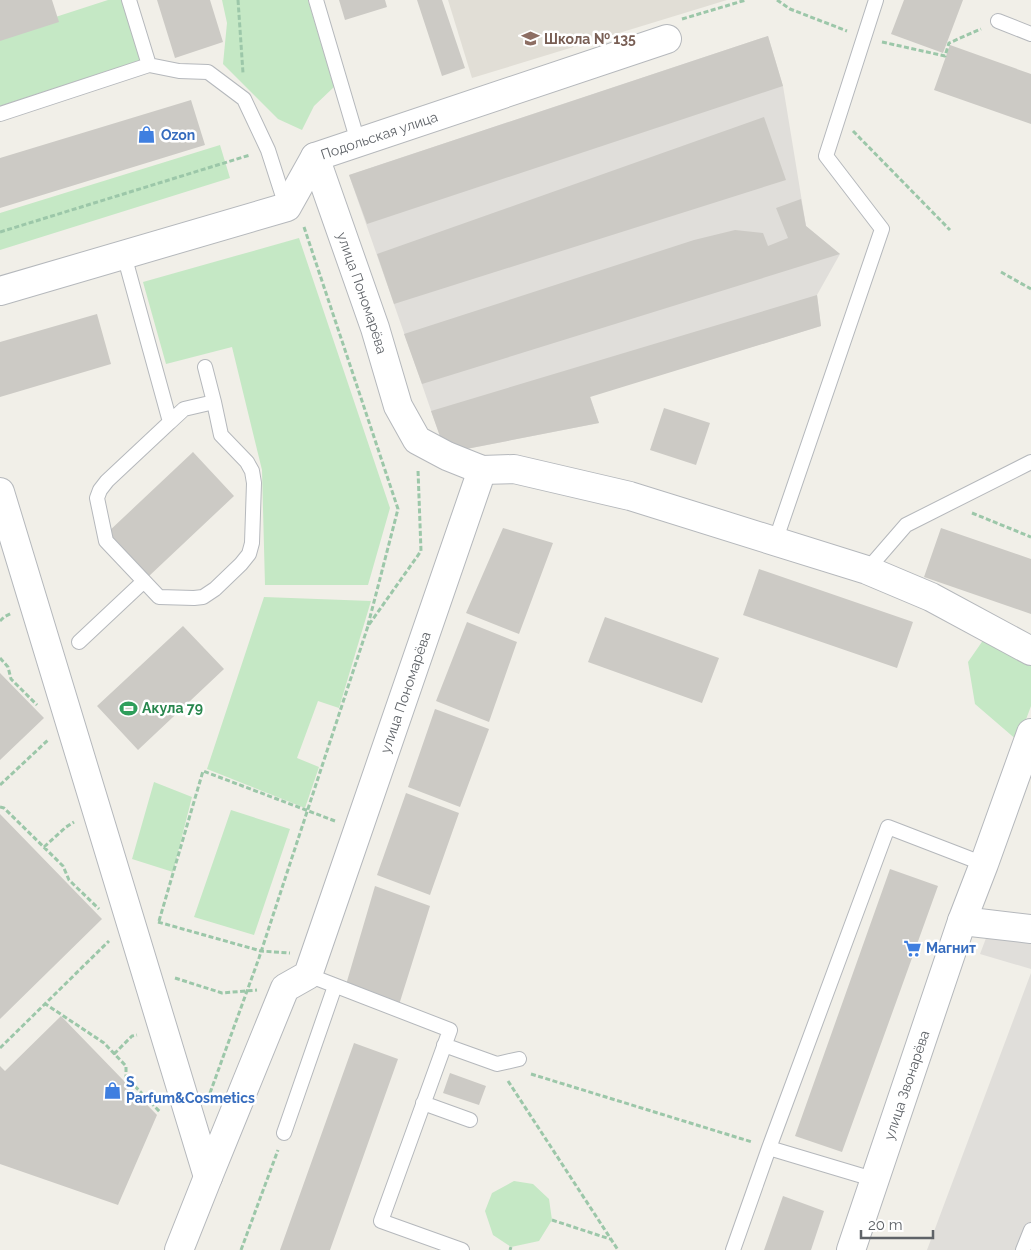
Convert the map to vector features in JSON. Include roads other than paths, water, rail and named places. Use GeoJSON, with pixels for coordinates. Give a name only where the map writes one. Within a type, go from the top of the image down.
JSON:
{"type":"FeatureCollection","features":[{"type":"Feature","properties":{"kind":"street","name":"Подольская улица"},"geometry":{"type":"LineString","coordinates":[[287,207],[315,157],[673,29]]}},
{"type":"Feature","properties":{"kind":"street","name":"улица Пономарёва"},"geometry":{"type":"LineString","coordinates":[[312,965],[482,470],[447,456],[417,440],[398,406],[375,328],[315,157]]}},
{"type":"Feature","properties":{"kind":"street"},"geometry":{"type":"LineString","coordinates":[[0,291],[287,207]]}},
{"type":"Feature","properties":{"kind":"street"},"geometry":{"type":"LineString","coordinates":[[482,470],[514,469],[630,496],[867,570],[931,597],[1031,651]]}},
{"type":"Feature","properties":{"kind":"street"},"geometry":{"type":"LineString","coordinates":[[0,492],[115,913],[145,968],[208,1177]]}},
{"type":"Feature","properties":{"kind":"street","name":"улица Звонарёва"},"geometry":{"type":"LineString","coordinates":[[851,1250],[962,921],[1031,733]]}},
{"type":"Feature","properties":{"kind":"street"},"geometry":{"type":"LineString","coordinates":[[962,921],[1031,929]]}},
{"type":"Feature","properties":{"kind":"street"},"geometry":{"type":"LineString","coordinates":[[180,1250],[285,988],[312,965]]}},
{"type":"Feature","properties":{"kind":"lane"},"geometry":{"type":"LineString","coordinates":[[129,0],[149,65]]}},
{"type":"Feature","properties":{"kind":"lane"},"geometry":{"type":"LineString","coordinates":[[316,0],[358,142]]}},
{"type":"Feature","properties":{"kind":"lane"},"geometry":{"type":"LineString","coordinates":[[775,542],[882,229],[826,156],[876,0]]}},
{"type":"Feature","properties":{"kind":"lane"},"geometry":{"type":"LineString","coordinates":[[998,22],[1031,34]]}},
{"type":"Feature","properties":{"kind":"lane"},"geometry":{"type":"LineString","coordinates":[[0,114],[149,65],[179,71],[208,72],[244,99],[268,150],[287,207]]}},
{"type":"Feature","properties":{"kind":"lane"},"geometry":{"type":"LineString","coordinates":[[124,255],[170,422]]}},
{"type":"Feature","properties":{"kind":"lane"},"geometry":{"type":"LineString","coordinates":[[206,367],[222,435],[247,462],[252,471],[254,483],[252,543],[249,554],[241,564],[203,597],[159,597],[106,541],[97,498],[107,481],[184,409],[214,402]]}},
{"type":"Feature","properties":{"kind":"lane"},"geometry":{"type":"LineString","coordinates":[[867,570],[906,525],[1031,462]]}},
{"type":"Feature","properties":{"kind":"lane"},"geometry":{"type":"LineString","coordinates":[[79,642],[144,581]]}},
{"type":"Feature","properties":{"kind":"lane"},"geometry":{"type":"LineString","coordinates":[[733,1250],[888,827],[984,864]]}},
{"type":"Feature","properties":{"kind":"lane"},"geometry":{"type":"LineString","coordinates":[[312,965],[335,986],[450,1030],[381,1221],[462,1250]]}},
{"type":"Feature","properties":{"kind":"lane"},"geometry":{"type":"LineString","coordinates":[[284,1133],[335,986]]}},
{"type":"Feature","properties":{"kind":"lane"},"geometry":{"type":"LineString","coordinates":[[444,1045],[496,1064],[519,1059]]}},
{"type":"Feature","properties":{"kind":"lane"},"geometry":{"type":"LineString","coordinates":[[424,1103],[470,1120]]}},
{"type":"Feature","properties":{"kind":"lane"},"geometry":{"type":"LineString","coordinates":[[769,1148],[876,1180]]}},
{"type":"Feature","properties":{"kind":"lane"},"geometry":{"type":"LineString","coordinates":[[1023,1250],[1031,1230]]}},
{"type":"Feature","properties":{"kind":"place","name":"Школа № 135"},"geometry":{"type":"Point","coordinates":[530,39]}},
{"type":"Feature","properties":{"kind":"place","name":"Ozon"},"geometry":{"type":"Point","coordinates":[147,135]}},
{"type":"Feature","properties":{"kind":"place","name":"Акула 79"},"geometry":{"type":"Point","coordinates":[128,708]}},
{"type":"Feature","properties":{"kind":"place","name":"Магнит"},"geometry":{"type":"Point","coordinates":[912,948]}},
{"type":"Feature","properties":{"kind":"place","name":"S Parfum&Cosmetics"},"geometry":{"type":"Point","coordinates":[112,1090]}}]}
